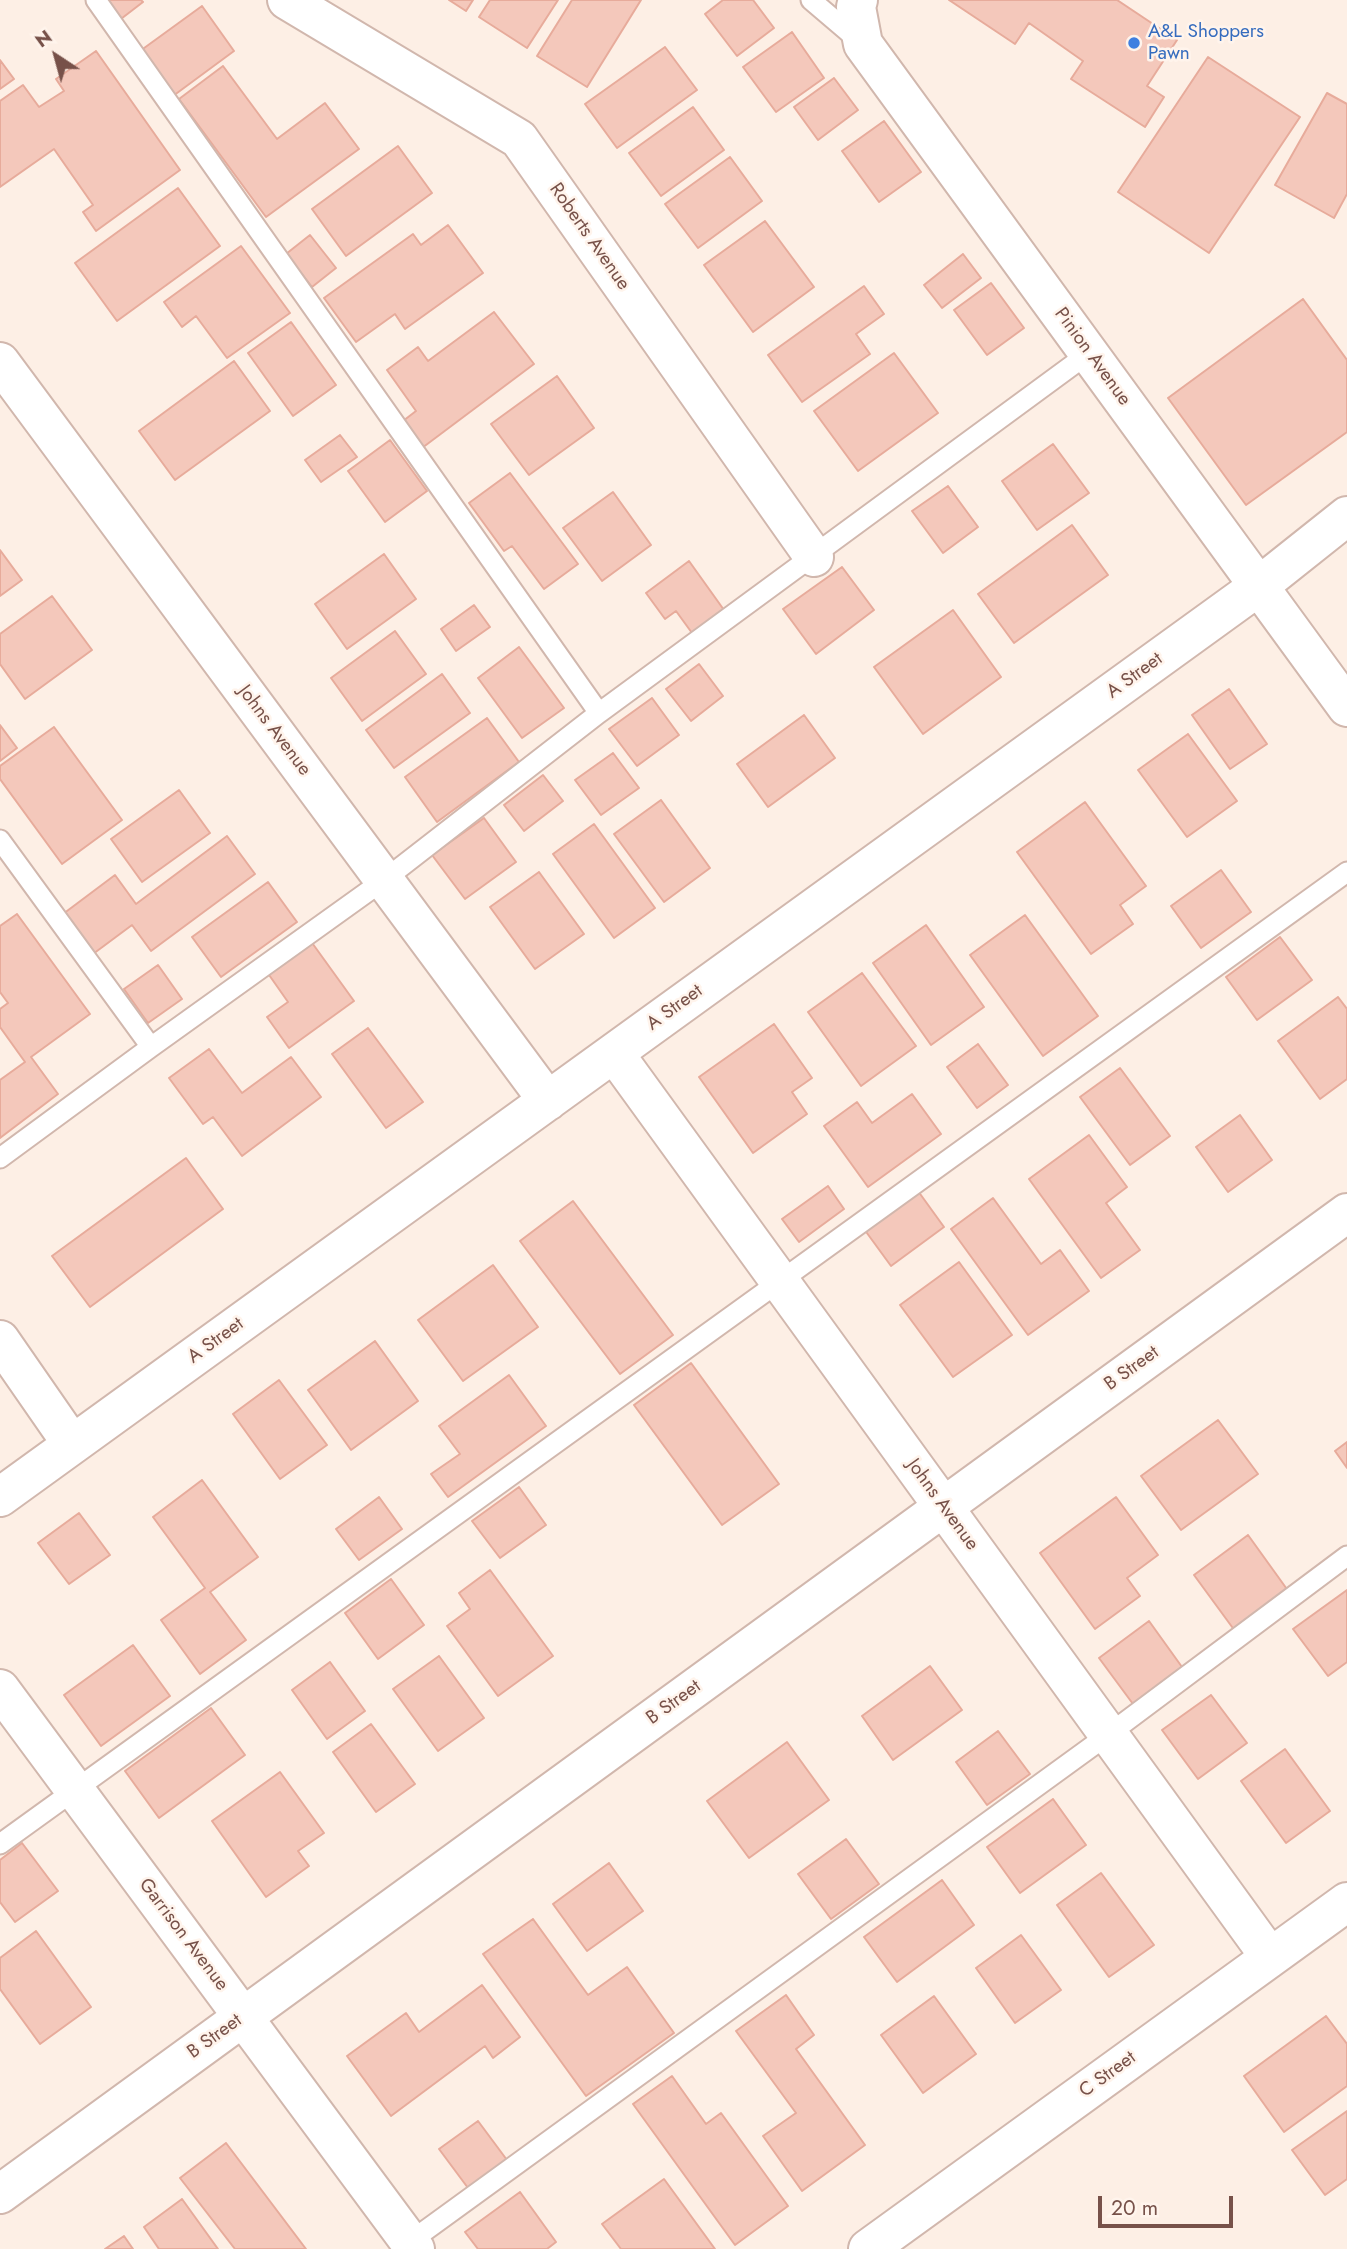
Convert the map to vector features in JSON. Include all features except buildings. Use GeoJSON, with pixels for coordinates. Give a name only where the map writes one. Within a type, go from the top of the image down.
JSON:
{"type":"FeatureCollection","features":[{"type":"Feature","properties":{"kind":"street","name":"Roberts Avenue"},"geometry":{"type":"LineString","coordinates":[[287,0],[519,139],[814,556]]}},
{"type":"Feature","properties":{"kind":"street","name":"Pinion Avenue"},"geometry":{"type":"LineString","coordinates":[[858,0],[856,7],[863,44],[1347,707]]}},
{"type":"Feature","properties":{"kind":"street","name":"Johns Avenue"},"geometry":{"type":"LineString","coordinates":[[0,362],[548,1101]]}},
{"type":"Feature","properties":{"kind":"street","name":"A Street"},"geometry":{"type":"LineString","coordinates":[[0,1497],[1259,586],[1347,516]]}},
{"type":"Feature","properties":{"kind":"street","name":"Johns Avenue"},"geometry":{"type":"LineString","coordinates":[[614,1053],[1270,1957]]}},
{"type":"Feature","properties":{"kind":"street","name":"B Street"},"geometry":{"type":"LineString","coordinates":[[0,2194],[1347,1213]]}},
{"type":"Feature","properties":{"kind":"street"},"geometry":{"type":"LineString","coordinates":[[0,1340],[72,1444]]}},
{"type":"Feature","properties":{"kind":"street","name":"Garrison Avenue"},"geometry":{"type":"LineString","coordinates":[[0,1689],[243,2017],[408,2247]]}},
{"type":"Feature","properties":{"kind":"street","name":"C Street"},"geometry":{"type":"LineString","coordinates":[[868,2249],[1347,1902]]}},
{"type":"Feature","properties":{"kind":"lane"},"geometry":{"type":"LineString","coordinates":[[96,0],[599,713]]}},
{"type":"Feature","properties":{"kind":"lane"},"geometry":{"type":"LineString","coordinates":[[811,0],[863,44]]}},
{"type":"Feature","properties":{"kind":"lane"},"geometry":{"type":"LineString","coordinates":[[0,1158],[384,880],[599,713],[1089,353]]}},
{"type":"Feature","properties":{"kind":"lane"},"geometry":{"type":"LineString","coordinates":[[0,840],[151,1047]]}},
{"type":"Feature","properties":{"kind":"lane"},"geometry":{"type":"LineString","coordinates":[[0,1844],[1347,872]]}},
{"type":"Feature","properties":{"kind":"lane"},"geometry":{"type":"LineString","coordinates":[[408,2247],[1109,1734],[1347,1556]]}},
{"type":"Feature","properties":{"kind":"place","name":"A&L Shoppers Pawn"},"geometry":{"type":"Point","coordinates":[1134,43]}}]}
